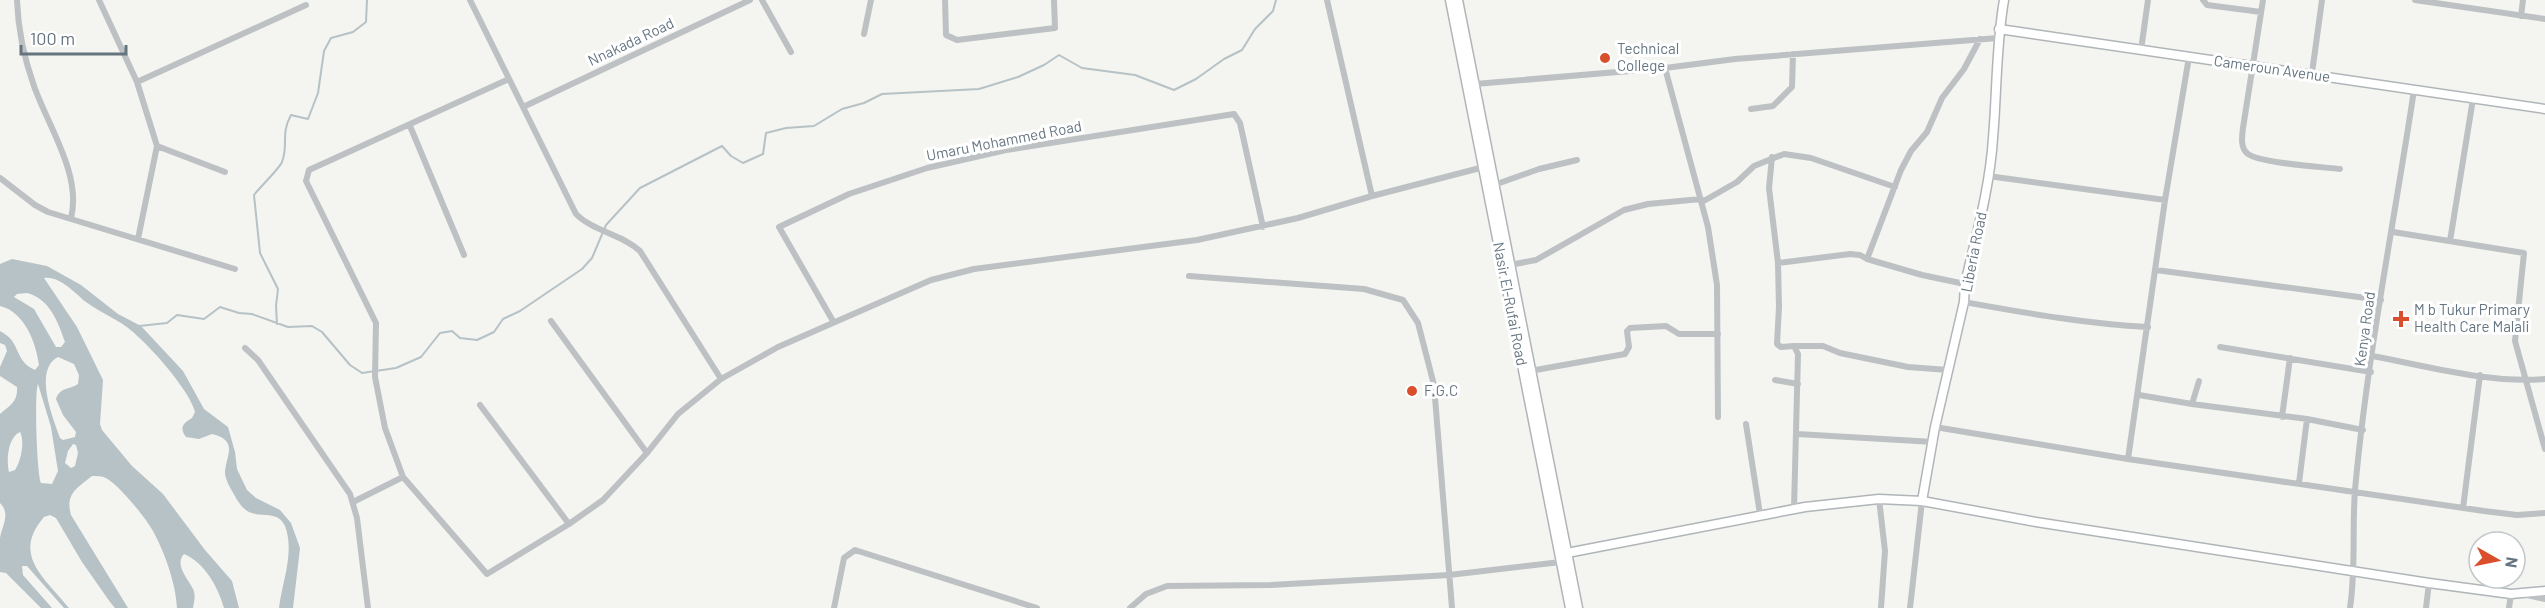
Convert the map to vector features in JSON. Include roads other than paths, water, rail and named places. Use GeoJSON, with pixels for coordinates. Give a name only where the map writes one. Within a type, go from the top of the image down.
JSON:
{"type":"FeatureCollection","features":[{"type":"Feature","properties":{"kind":"street"},"geometry":{"type":"LineString","coordinates":[[17,0],[24,57],[70,178],[74,206],[71,218]]}},
{"type":"Feature","properties":{"kind":"street"},"geometry":{"type":"LineString","coordinates":[[99,0],[137,82],[157,146],[138,239]]}},
{"type":"Feature","properties":{"kind":"street"},"geometry":{"type":"LineString","coordinates":[[470,0],[576,214],[586,224],[607,232],[640,251],[721,379]]}},
{"type":"Feature","properties":{"kind":"street","name":"Nnakada Road"},"geometry":{"type":"LineString","coordinates":[[523,107],[750,0]]}},
{"type":"Feature","properties":{"kind":"street"},"geometry":{"type":"LineString","coordinates":[[762,0],[791,52]]}},
{"type":"Feature","properties":{"kind":"street"},"geometry":{"type":"LineString","coordinates":[[864,34],[871,0]]}},
{"type":"Feature","properties":{"kind":"street"},"geometry":{"type":"LineString","coordinates":[[945,0],[946,35],[957,40],[1056,28],[1054,0]]}},
{"type":"Feature","properties":{"kind":"street"},"geometry":{"type":"LineString","coordinates":[[1327,0],[1372,196]]}},
{"type":"Feature","properties":{"kind":"street","name":"Nasir El-Rufai Road"},"geometry":{"type":"LineString","coordinates":[[1450,0],[1484,167],[1530,371],[1538,430],[1578,608]]}},
{"type":"Feature","properties":{"kind":"street","name":"Nasir El-Rufai Road"},"geometry":{"type":"LineString","coordinates":[[1458,0],[1494,185],[1570,608]]}},
{"type":"Feature","properties":{"kind":"street","name":"Liberia Road"},"geometry":{"type":"LineString","coordinates":[[1922,501],[1935,427],[1964,302],[1965,284],[1989,176],[1998,34],[2004,0]]}},
{"type":"Feature","properties":{"kind":"street"},"geometry":{"type":"LineString","coordinates":[[2140,50],[2148,0]]}},
{"type":"Feature","properties":{"kind":"street"},"geometry":{"type":"LineString","coordinates":[[2204,0],[2207,5],[2261,12]]}},
{"type":"Feature","properties":{"kind":"street"},"geometry":{"type":"LineString","coordinates":[[2263,0],[2242,145],[2248,154],[2260,159],[2340,169]]}},
{"type":"Feature","properties":{"kind":"street"},"geometry":{"type":"LineString","coordinates":[[2312,74],[2322,0]]}},
{"type":"Feature","properties":{"kind":"street"},"geometry":{"type":"LineString","coordinates":[[2415,0],[2545,19]]}},
{"type":"Feature","properties":{"kind":"street"},"geometry":{"type":"LineString","coordinates":[[2521,16],[2523,0]]}},
{"type":"Feature","properties":{"kind":"street"},"geometry":{"type":"LineString","coordinates":[[137,82],[306,5]]}},
{"type":"Feature","properties":{"kind":"street"},"geometry":{"type":"LineString","coordinates":[[1475,84],[1980,39],[1998,34]]}},
{"type":"Feature","properties":{"kind":"street","name":"Cameroun Avenue"},"geometry":{"type":"LineString","coordinates":[[1998,34],[2140,50],[2545,109]]}},
{"type":"Feature","properties":{"kind":"street"},"geometry":{"type":"LineString","coordinates":[[1867,259],[1911,152],[1927,132],[1942,98],[1964,69],[1980,39]]}},
{"type":"Feature","properties":{"kind":"street"},"geometry":{"type":"LineString","coordinates":[[1751,109],[1773,106],[1792,87],[1792,54]]}},
{"type":"Feature","properties":{"kind":"street"},"geometry":{"type":"LineString","coordinates":[[2128,459],[2165,200],[2189,57]]}},
{"type":"Feature","properties":{"kind":"street"},"geometry":{"type":"LineString","coordinates":[[1665,68],[1702,201],[1717,285],[1718,417]]}},
{"type":"Feature","properties":{"kind":"street"},"geometry":{"type":"LineString","coordinates":[[509,79],[306,173],[306,181],[374,316],[377,332],[375,377],[386,428],[402,477],[486,574],[569,524],[603,500],[647,453],[678,414],[721,379],[778,347],[833,321],[931,280],[974,269],[1197,240],[1263,227],[1484,167]]}},
{"type":"Feature","properties":{"kind":"street","name":"Kenya Road"},"geometry":{"type":"LineString","coordinates":[[2350,608],[2354,572],[2355,492],[2372,356],[2414,90]]}},
{"type":"Feature","properties":{"kind":"street"},"geometry":{"type":"LineString","coordinates":[[2450,241],[2473,99]]}},
{"type":"Feature","properties":{"kind":"street","name":"Umaru Mohammed Road"},"geometry":{"type":"LineString","coordinates":[[833,321],[779,227],[849,194],[927,168],[1006,150],[1234,114],[1240,123],[1263,227]]}},
{"type":"Feature","properties":{"kind":"street"},"geometry":{"type":"LineString","coordinates":[[410,126],[464,255]]}},
{"type":"Feature","properties":{"kind":"street"},"geometry":{"type":"LineString","coordinates":[[157,146],[225,172]]}},
{"type":"Feature","properties":{"kind":"street"},"geometry":{"type":"LineString","coordinates":[[1509,270],[1536,260],[1624,210],[1648,204],[1702,201],[1737,182],[1754,166],[1784,154],[1811,159],[1895,187]]}},
{"type":"Feature","properties":{"kind":"street"},"geometry":{"type":"LineString","coordinates":[[1772,157],[1769,188],[1778,263],[1777,344],[1781,347],[1823,346],[1848,355],[1908,367],[1948,370]]}},
{"type":"Feature","properties":{"kind":"street"},"geometry":{"type":"LineString","coordinates":[[1494,185],[1539,169],[1577,159]]}},
{"type":"Feature","properties":{"kind":"street"},"geometry":{"type":"LineString","coordinates":[[1989,176],[2165,200]]}},
{"type":"Feature","properties":{"kind":"street"},"geometry":{"type":"LineString","coordinates":[[0,178],[35,205],[48,212],[235,269]]}},
{"type":"Feature","properties":{"kind":"street"},"geometry":{"type":"LineString","coordinates":[[2393,232],[2524,253],[2515,328],[2518,355],[2545,449]]}},
{"type":"Feature","properties":{"kind":"street"},"geometry":{"type":"LineString","coordinates":[[1778,263],[1850,254],[1860,255],[1922,275],[1965,284]]}},
{"type":"Feature","properties":{"kind":"street"},"geometry":{"type":"LineString","coordinates":[[2156,270],[2381,300]]}},
{"type":"Feature","properties":{"kind":"street"},"geometry":{"type":"LineString","coordinates":[[1189,276],[1364,289],[1403,300],[1418,323],[1434,385],[1452,608]]}},
{"type":"Feature","properties":{"kind":"street"},"geometry":{"type":"LineString","coordinates":[[1964,302],[2059,319],[2104,325],[2148,327]]}},
{"type":"Feature","properties":{"kind":"street"},"geometry":{"type":"LineString","coordinates":[[551,321],[647,453]]}},
{"type":"Feature","properties":{"kind":"street"},"geometry":{"type":"LineString","coordinates":[[1530,371],[1625,354],[1629,347],[1627,330],[1630,328],[1666,326],[1680,334],[1718,334]]}},
{"type":"Feature","properties":{"kind":"street"},"geometry":{"type":"LineString","coordinates":[[1794,346],[1798,354],[1794,509]]}},
{"type":"Feature","properties":{"kind":"street"},"geometry":{"type":"LineString","coordinates":[[2220,347],[2371,372]]}},
{"type":"Feature","properties":{"kind":"street"},"geometry":{"type":"LineString","coordinates":[[245,348],[258,360],[350,494],[368,608]]}},
{"type":"Feature","properties":{"kind":"street"},"geometry":{"type":"LineString","coordinates":[[2372,356],[2525,381],[2545,379]]}},
{"type":"Feature","properties":{"kind":"street"},"geometry":{"type":"LineString","coordinates":[[2282,417],[2290,358]]}},
{"type":"Feature","properties":{"kind":"street"},"geometry":{"type":"LineString","coordinates":[[2463,508],[2480,375]]}},
{"type":"Feature","properties":{"kind":"street"},"geometry":{"type":"LineString","coordinates":[[1775,380],[1798,384]]}},
{"type":"Feature","properties":{"kind":"street"},"geometry":{"type":"LineString","coordinates":[[2192,404],[2199,381]]}},
{"type":"Feature","properties":{"kind":"street"},"geometry":{"type":"LineString","coordinates":[[2139,394],[2363,429]]}},
{"type":"Feature","properties":{"kind":"street"},"geometry":{"type":"LineString","coordinates":[[480,405],[569,524]]}},
{"type":"Feature","properties":{"kind":"street"},"geometry":{"type":"LineString","coordinates":[[2299,483],[2307,419]]}},
{"type":"Feature","properties":{"kind":"street"},"geometry":{"type":"LineString","coordinates":[[1746,424],[1760,514]]}},
{"type":"Feature","properties":{"kind":"street"},"geometry":{"type":"LineString","coordinates":[[1935,427],[2128,459],[2463,508],[2517,515],[2545,513]]}},
{"type":"Feature","properties":{"kind":"street"},"geometry":{"type":"LineString","coordinates":[[1797,434],[1934,442]]}},
{"type":"Feature","properties":{"kind":"street"},"geometry":{"type":"LineString","coordinates":[[353,502],[402,477]]}},
{"type":"Feature","properties":{"kind":"street"},"geometry":{"type":"LineString","coordinates":[[1567,553],[1760,514],[1879,499],[1922,501],[2048,524],[2354,572],[2545,598]]}},
{"type":"Feature","properties":{"kind":"street"},"geometry":{"type":"LineString","coordinates":[[1879,499],[1885,551],[1881,608]]}},
{"type":"Feature","properties":{"kind":"street"},"geometry":{"type":"LineString","coordinates":[[1910,608],[1922,501]]}},
{"type":"Feature","properties":{"kind":"street"},"geometry":{"type":"LineString","coordinates":[[834,608],[844,558],[851,551],[858,550],[1036,608]]}},
{"type":"Feature","properties":{"kind":"street"},"geometry":{"type":"LineString","coordinates":[[1130,608],[1146,594],[1167,586],[1271,585],[1449,575],[1561,562]]}},
{"type":"Feature","properties":{"kind":"street"},"geometry":{"type":"LineString","coordinates":[[2426,608],[2429,583]]}},
{"type":"Feature","properties":{"kind":"street"},"geometry":{"type":"LineString","coordinates":[[2527,595],[2545,591]]}},
{"type":"Feature","properties":{"kind":"street"},"geometry":{"type":"LineString","coordinates":[[2509,608],[2511,594]]}},
{"type":"Feature","properties":{"kind":"waterway"},"geometry":{"type":"LineString","coordinates":[[277,324],[278,289],[260,253],[254,195],[282,162],[286,128],[291,115],[308,119],[318,93],[324,51],[331,38],[353,32],[366,22],[367,0]]}},
{"type":"Feature","properties":{"kind":"waterway"},"geometry":{"type":"LineString","coordinates":[[139,326],[167,323],[177,315],[204,319],[220,307],[239,313],[252,314],[288,327],[312,326],[322,332],[350,365],[362,373],[396,368],[421,357],[440,333],[452,331],[460,338],[477,340],[494,332],[503,319],[520,311],[582,269],[592,258],[606,225],[640,188],[722,146],[731,156],[743,163],[763,154],[766,133],[786,128],[814,126],[842,109],[864,103],[882,94],[979,89],[1018,77],[1059,55],[1082,68],[1135,75],[1174,90],[1242,50],[1255,29],[1273,11],[1276,0]]}},
{"type":"Feature","properties":{"kind":"place","name":"Technical College"},"geometry":{"type":"Point","coordinates":[1605,58]}},
{"type":"Feature","properties":{"kind":"place","name":"M b Tukur Primary Health Care Malali"},"geometry":{"type":"Point","coordinates":[2401,319]}},
{"type":"Feature","properties":{"kind":"place","name":"F.G.C"},"geometry":{"type":"Point","coordinates":[1412,391]}}]}
